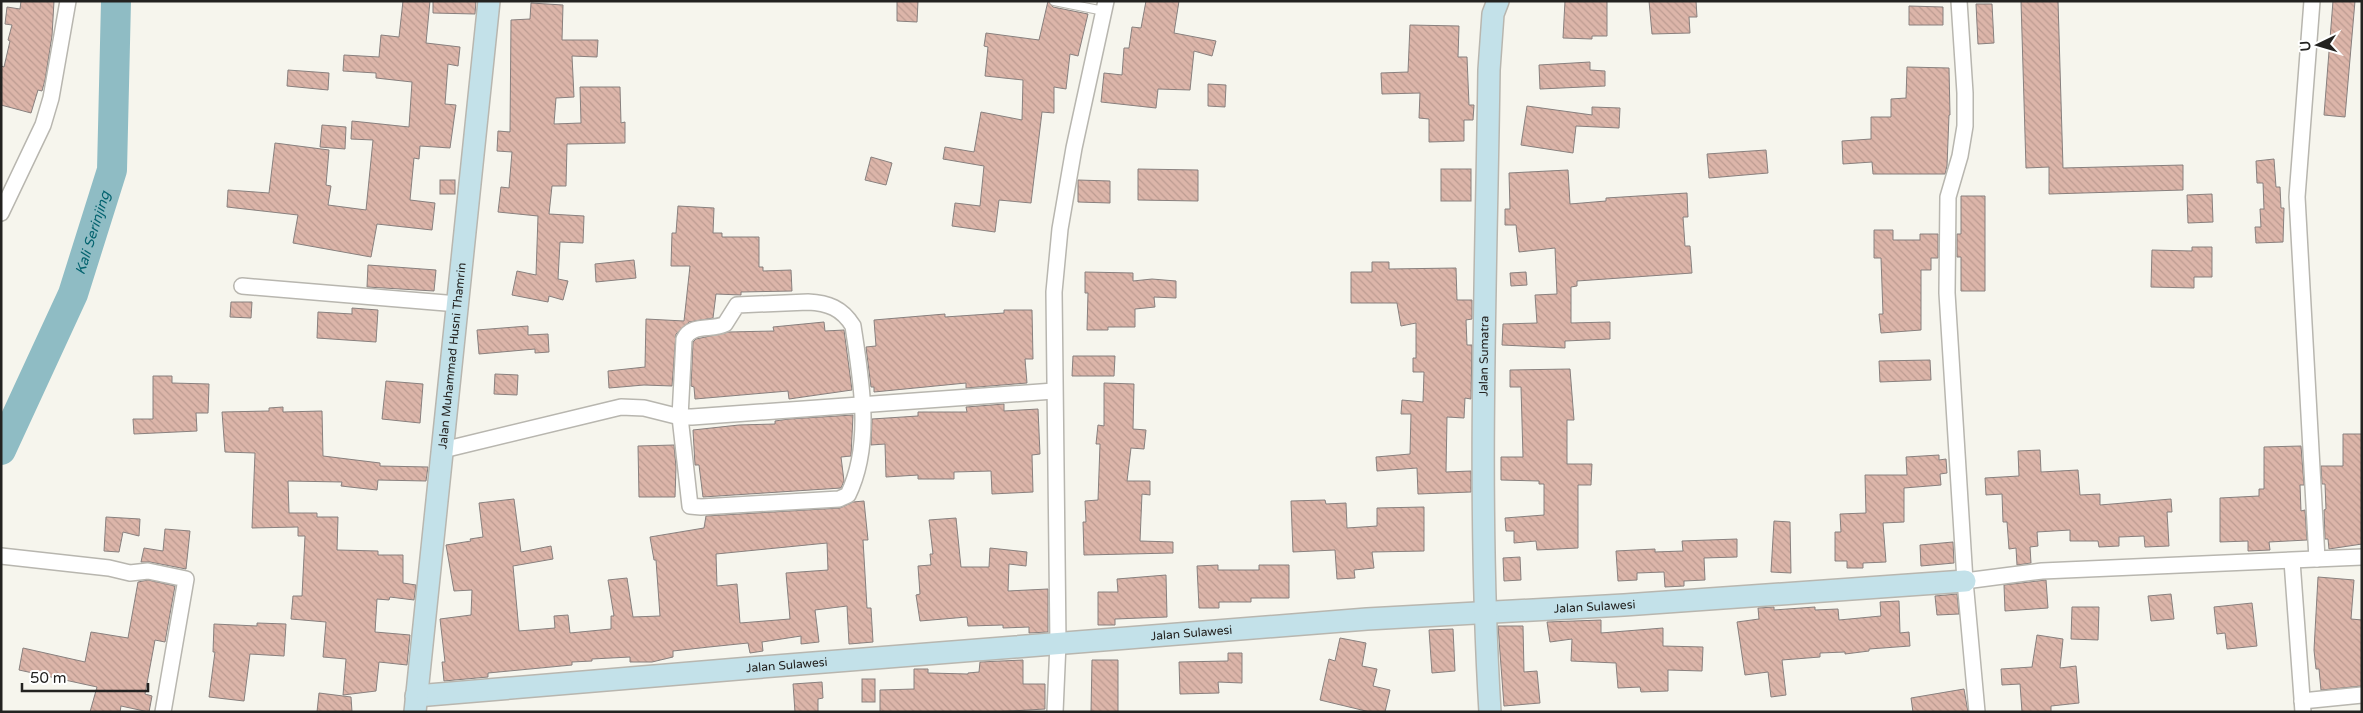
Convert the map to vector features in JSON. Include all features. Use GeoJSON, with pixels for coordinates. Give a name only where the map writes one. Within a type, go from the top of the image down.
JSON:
{"type":"FeatureCollection","features":[{"type":"Feature","properties":{"kind":"street"},"geometry":{"type":"LineString","coordinates":[[1,214],[43,124],[53,89],[68,1]]}},
{"type":"Feature","properties":{"kind":"street","name":"Jalan Muhammad Husni Thamrin"},"geometry":{"type":"LineString","coordinates":[[416,704],[490,1]]}},
{"type":"Feature","properties":{"kind":"street","name":"Jalan Sumatra"},"geometry":{"type":"LineString","coordinates":[[1490,712],[1484,612],[1482,512],[1489,70],[1493,14],[1498,1]]}},
{"type":"Feature","properties":{"kind":"street"},"geometry":{"type":"LineString","coordinates":[[1959,1],[1965,126],[1960,156],[1948,197],[1947,284],[1965,581],[1977,712]]}},
{"type":"Feature","properties":{"kind":"street"},"geometry":{"type":"LineString","coordinates":[[2312,1],[2297,197],[2317,560]]}},
{"type":"Feature","properties":{"kind":"street"},"geometry":{"type":"LineString","coordinates":[[1055,712],[1058,643],[1054,292],[1060,229],[1074,148],[1105,6]]}},
{"type":"Feature","properties":{"kind":"street"},"geometry":{"type":"LineString","coordinates":[[242,286],[458,304]]}},
{"type":"Feature","properties":{"kind":"street"},"geometry":{"type":"LineString","coordinates":[[821,302],[838,309],[847,316],[853,326],[862,405],[860,463],[848,495],[839,499],[701,507],[690,506],[680,417],[684,339],[686,334],[694,330],[725,324],[736,306],[741,304],[821,302]]}},
{"type":"Feature","properties":{"kind":"street"},"geometry":{"type":"LineString","coordinates":[[443,450],[621,407],[644,408],[680,417],[1054,391]]}},
{"type":"Feature","properties":{"kind":"street"},"geometry":{"type":"LineString","coordinates":[[1,556],[110,568],[130,573],[148,571],[186,579],[163,712]]}},
{"type":"Feature","properties":{"kind":"street"},"geometry":{"type":"LineString","coordinates":[[1965,581],[2042,571],[2362,557]]}},
{"type":"Feature","properties":{"kind":"street"},"geometry":{"type":"LineString","coordinates":[[2292,560],[2302,706],[2362,695]]}},
{"type":"Feature","properties":{"kind":"street","name":"Jalan Sulawesi"},"geometry":{"type":"LineString","coordinates":[[416,704],[1058,643],[1367,619],[1866,589],[1965,581]]}},
{"type":"Feature","properties":{"kind":"lane"},"geometry":{"type":"LineString","coordinates":[[1054,1],[1105,6]]}},
{"type":"Feature","properties":{"kind":"building"},"geometry":{"type":"Polygon","coordinates":[[[21,1],[54,1],[52,36],[45,80],[42,91],[38,90],[31,113],[1,105],[1,66],[4,67],[12,25],[5,24],[7,7],[20,9],[21,1]]]}},
{"type":"Feature","properties":{"kind":"building"},"geometry":{"type":"Polygon","coordinates":[[[403,1],[430,1],[426,43],[460,47],[458,66],[448,64],[445,104],[456,105],[450,148],[420,146],[419,159],[414,158],[410,200],[435,203],[432,230],[377,224],[371,257],[293,243],[298,215],[227,207],[228,190],[269,193],[275,143],[329,150],[326,185],[331,186],[328,205],[366,210],[373,140],[351,139],[352,121],[409,127],[412,82],[376,78],[376,73],[343,71],[344,55],[379,57],[381,35],[399,37],[403,1]]]}},
{"type":"Feature","properties":{"kind":"building"},"geometry":{"type":"Polygon","coordinates":[[[433,1],[476,1],[475,14],[433,13],[433,1]]]}},
{"type":"Feature","properties":{"kind":"building"},"geometry":{"type":"Polygon","coordinates":[[[897,1],[918,1],[917,22],[897,21],[897,1]]]}},
{"type":"Feature","properties":{"kind":"building"},"geometry":{"type":"Polygon","coordinates":[[[1048,1],[1053,7],[1088,14],[1078,56],[1070,54],[1066,89],[1054,87],[1054,113],[1042,112],[1031,203],[999,200],[995,232],[952,226],[955,203],[980,206],[984,166],[943,159],[945,147],[974,152],[981,112],[1022,120],[1023,80],[985,76],[988,47],[984,46],[986,33],[1039,40],[1048,1]]]}},
{"type":"Feature","properties":{"kind":"building"},"geometry":{"type":"Polygon","coordinates":[[[1146,1],[1179,1],[1174,33],[1216,41],[1212,56],[1194,51],[1190,90],[1158,89],[1156,108],[1101,102],[1104,73],[1122,75],[1124,48],[1129,48],[1132,27],[1141,28],[1146,1]]]}},
{"type":"Feature","properties":{"kind":"building"},"geometry":{"type":"Polygon","coordinates":[[[1565,1],[1607,1],[1607,36],[1592,36],[1592,39],[1563,38],[1565,1]]]}},
{"type":"Feature","properties":{"kind":"building"},"geometry":{"type":"Polygon","coordinates":[[[1649,1],[1696,1],[1697,17],[1689,17],[1690,33],[1652,34],[1649,1]]]}},
{"type":"Feature","properties":{"kind":"building"},"geometry":{"type":"Polygon","coordinates":[[[2021,1],[2058,1],[2063,168],[2183,165],[2183,190],[2049,194],[2049,167],[2026,168],[2021,1]]]}},
{"type":"Feature","properties":{"kind":"building"},"geometry":{"type":"Polygon","coordinates":[[[2333,1],[2355,1],[2345,117],[2324,115],[2333,1]]]}},
{"type":"Feature","properties":{"kind":"building"},"geometry":{"type":"Polygon","coordinates":[[[531,3],[563,5],[562,40],[598,40],[597,57],[572,56],[574,97],[556,98],[554,124],[581,123],[580,87],[620,87],[621,123],[625,122],[625,143],[567,144],[566,186],[552,186],[549,214],[584,216],[583,243],[560,242],[558,279],[568,281],[563,300],[549,296],[548,302],[512,295],[517,271],[536,275],[538,216],[498,212],[501,187],[509,188],[512,152],[497,151],[498,131],[510,132],[511,20],[530,19],[531,3]]]}},
{"type":"Feature","properties":{"kind":"building"},"geometry":{"type":"Polygon","coordinates":[[[1976,4],[1992,4],[1994,43],[1978,44],[1976,4]]]}},
{"type":"Feature","properties":{"kind":"building"},"geometry":{"type":"Polygon","coordinates":[[[1909,6],[1943,7],[1943,25],[1909,25],[1909,6]]]}},
{"type":"Feature","properties":{"kind":"building"},"geometry":{"type":"Polygon","coordinates":[[[1410,25],[1459,26],[1458,57],[1467,57],[1469,105],[1474,105],[1473,120],[1464,120],[1464,141],[1429,142],[1429,119],[1419,118],[1420,93],[1382,94],[1381,73],[1408,72],[1410,25]]]}},
{"type":"Feature","properties":{"kind":"building"},"geometry":{"type":"Polygon","coordinates":[[[1590,62],[1590,70],[1605,71],[1605,86],[1540,89],[1539,65],[1590,62]]]}},
{"type":"Feature","properties":{"kind":"building"},"geometry":{"type":"Polygon","coordinates":[[[1907,67],[1949,68],[1950,115],[1945,174],[1873,174],[1872,162],[1843,164],[1842,141],[1871,139],[1871,117],[1891,117],[1891,99],[1906,98],[1907,67]]]}},
{"type":"Feature","properties":{"kind":"building"},"geometry":{"type":"Polygon","coordinates":[[[288,70],[329,73],[328,90],[287,86],[288,70]]]}},
{"type":"Feature","properties":{"kind":"building"},"geometry":{"type":"Polygon","coordinates":[[[1208,84],[1226,85],[1225,107],[1208,106],[1208,84]]]}},
{"type":"Feature","properties":{"kind":"building"},"geometry":{"type":"Polygon","coordinates":[[[1527,106],[1592,115],[1592,107],[1620,108],[1619,128],[1576,126],[1573,153],[1521,145],[1527,106]]]}},
{"type":"Feature","properties":{"kind":"building"},"geometry":{"type":"Polygon","coordinates":[[[322,125],[346,127],[345,149],[320,147],[322,125]]]}},
{"type":"Feature","properties":{"kind":"building"},"geometry":{"type":"Polygon","coordinates":[[[1766,150],[1768,173],[1709,178],[1707,154],[1766,150]]]}},
{"type":"Feature","properties":{"kind":"building"},"geometry":{"type":"Polygon","coordinates":[[[871,157],[892,163],[886,185],[865,180],[871,157]]]}},
{"type":"Feature","properties":{"kind":"building"},"geometry":{"type":"Polygon","coordinates":[[[2274,159],[2276,187],[2280,187],[2281,208],[2284,208],[2283,242],[2256,243],[2255,227],[2261,227],[2260,209],[2264,209],[2263,183],[2257,183],[2256,161],[2274,159]]]}},
{"type":"Feature","properties":{"kind":"building"},"geometry":{"type":"Polygon","coordinates":[[[1138,169],[1198,170],[1198,201],[1138,200],[1138,169]]]}},
{"type":"Feature","properties":{"kind":"building"},"geometry":{"type":"Polygon","coordinates":[[[1441,169],[1471,169],[1471,201],[1441,201],[1441,169]]]}},
{"type":"Feature","properties":{"kind":"building"},"geometry":{"type":"Polygon","coordinates":[[[1568,170],[1570,204],[1606,201],[1606,198],[1687,193],[1688,217],[1683,217],[1685,246],[1690,246],[1692,273],[1577,281],[1577,286],[1571,287],[1571,323],[1610,322],[1610,339],[1565,341],[1565,348],[1502,345],[1503,324],[1537,323],[1535,295],[1557,294],[1555,248],[1519,252],[1516,225],[1505,225],[1505,209],[1510,209],[1509,173],[1568,170]]]}},
{"type":"Feature","properties":{"kind":"building"},"geometry":{"type":"Polygon","coordinates":[[[440,180],[455,180],[455,194],[440,194],[440,180]]]}},
{"type":"Feature","properties":{"kind":"building"},"geometry":{"type":"Polygon","coordinates":[[[1078,180],[1110,181],[1110,203],[1078,202],[1078,180]]]}},
{"type":"Feature","properties":{"kind":"building"},"geometry":{"type":"Polygon","coordinates":[[[2212,194],[2213,222],[2188,223],[2187,195],[2212,194]]]}},
{"type":"Feature","properties":{"kind":"building"},"geometry":{"type":"Polygon","coordinates":[[[1961,196],[1985,196],[1985,291],[1961,291],[1961,257],[1957,257],[1957,234],[1961,234],[1961,196]]]}},
{"type":"Feature","properties":{"kind":"building"},"geometry":{"type":"Polygon","coordinates":[[[678,206],[714,208],[713,233],[722,233],[722,237],[759,237],[759,267],[763,267],[763,271],[791,270],[792,291],[741,292],[741,295],[716,294],[713,318],[689,322],[676,334],[672,386],[644,385],[609,388],[608,371],[645,367],[646,319],[684,321],[690,266],[671,266],[672,233],[676,233],[678,206]]]}},
{"type":"Feature","properties":{"kind":"building"},"geometry":{"type":"Polygon","coordinates":[[[1874,230],[1893,230],[1893,240],[1920,240],[1920,234],[1938,234],[1938,258],[1931,258],[1931,270],[1921,270],[1921,330],[1881,333],[1879,314],[1883,314],[1881,258],[1874,258],[1874,230]]]}},
{"type":"Feature","properties":{"kind":"building"},"geometry":{"type":"Polygon","coordinates":[[[2192,247],[2212,247],[2212,277],[2194,277],[2194,288],[2151,287],[2152,250],[2192,251],[2192,247]]]}},
{"type":"Feature","properties":{"kind":"building"},"geometry":{"type":"Polygon","coordinates":[[[634,260],[636,278],[596,282],[595,264],[634,260]]]}},
{"type":"Feature","properties":{"kind":"building"},"geometry":{"type":"Polygon","coordinates":[[[1372,262],[1389,262],[1389,269],[1456,268],[1457,300],[1472,300],[1472,319],[1466,320],[1467,345],[1472,345],[1471,399],[1465,398],[1464,418],[1447,417],[1446,472],[1471,471],[1471,492],[1418,494],[1417,468],[1377,471],[1376,457],[1410,454],[1411,414],[1401,414],[1402,400],[1423,402],[1424,372],[1413,372],[1413,358],[1416,358],[1416,323],[1401,326],[1397,303],[1351,303],[1351,272],[1372,272],[1372,262]]]}},
{"type":"Feature","properties":{"kind":"building"},"geometry":{"type":"Polygon","coordinates":[[[368,265],[436,270],[434,291],[367,287],[368,265]]]}},
{"type":"Feature","properties":{"kind":"building"},"geometry":{"type":"Polygon","coordinates":[[[1085,272],[1133,273],[1133,281],[1152,279],[1176,281],[1176,298],[1154,297],[1155,307],[1135,309],[1135,327],[1108,327],[1108,330],[1087,330],[1088,293],[1085,293],[1085,272]]]}},
{"type":"Feature","properties":{"kind":"building"},"geometry":{"type":"Polygon","coordinates":[[[1526,272],[1527,285],[1511,286],[1510,273],[1526,272]]]}},
{"type":"Feature","properties":{"kind":"building"},"geometry":{"type":"Polygon","coordinates":[[[231,302],[252,302],[251,318],[230,317],[231,302]]]}},
{"type":"Feature","properties":{"kind":"building"},"geometry":{"type":"Polygon","coordinates":[[[352,308],[378,310],[376,342],[317,338],[318,312],[352,314],[352,308]]]}},
{"type":"Feature","properties":{"kind":"building"},"geometry":{"type":"Polygon","coordinates":[[[1004,310],[1032,310],[1033,359],[1025,359],[1027,383],[966,388],[966,383],[874,392],[874,387],[871,387],[866,347],[876,346],[874,320],[945,314],[945,317],[1004,313],[1004,310]]]}},
{"type":"Feature","properties":{"kind":"building"},"geometry":{"type":"Polygon","coordinates":[[[824,322],[825,331],[844,330],[852,390],[789,399],[788,391],[695,399],[694,387],[691,386],[693,342],[696,339],[729,332],[774,331],[773,327],[824,322]]]}},
{"type":"Feature","properties":{"kind":"building"},"geometry":{"type":"Polygon","coordinates":[[[528,326],[528,335],[548,334],[549,352],[535,353],[535,349],[479,354],[477,330],[528,326]]]}},
{"type":"Feature","properties":{"kind":"building"},"geometry":{"type":"Polygon","coordinates":[[[1073,356],[1115,356],[1114,376],[1072,376],[1073,356]]]}},
{"type":"Feature","properties":{"kind":"building"},"geometry":{"type":"Polygon","coordinates":[[[1930,360],[1931,380],[1880,382],[1879,361],[1930,360]]]}},
{"type":"Feature","properties":{"kind":"building"},"geometry":{"type":"Polygon","coordinates":[[[1570,369],[1574,420],[1567,420],[1567,464],[1592,464],[1591,485],[1578,485],[1578,548],[1537,550],[1536,541],[1514,543],[1514,531],[1506,531],[1505,518],[1544,515],[1544,484],[1539,484],[1539,481],[1501,480],[1501,457],[1523,457],[1521,387],[1510,387],[1510,370],[1570,369]]]}},
{"type":"Feature","properties":{"kind":"building"},"geometry":{"type":"Polygon","coordinates":[[[495,374],[518,375],[517,395],[494,394],[495,374]]]}},
{"type":"Feature","properties":{"kind":"building"},"geometry":{"type":"Polygon","coordinates":[[[153,376],[172,376],[172,383],[209,384],[208,413],[196,413],[197,431],[134,434],[133,419],[153,419],[153,376]]]}},
{"type":"Feature","properties":{"kind":"building"},"geometry":{"type":"Polygon","coordinates":[[[386,381],[423,384],[420,423],[382,419],[386,381]]]}},
{"type":"Feature","properties":{"kind":"building"},"geometry":{"type":"Polygon","coordinates":[[[1104,383],[1134,384],[1133,429],[1146,430],[1144,449],[1131,448],[1127,481],[1150,481],[1150,495],[1142,494],[1140,541],[1173,542],[1173,553],[1084,555],[1083,522],[1086,522],[1085,501],[1098,500],[1100,444],[1096,444],[1098,425],[1104,426],[1104,383]]]}},
{"type":"Feature","properties":{"kind":"building"},"geometry":{"type":"Polygon","coordinates":[[[1004,404],[1004,411],[1038,409],[1040,454],[1032,455],[1033,492],[992,494],[991,471],[954,472],[954,479],[918,479],[918,475],[886,477],[885,444],[871,445],[872,419],[918,416],[918,412],[967,412],[966,407],[1004,404]]]}},
{"type":"Feature","properties":{"kind":"building"},"geometry":{"type":"Polygon","coordinates":[[[283,407],[283,412],[322,411],[323,456],[380,463],[380,466],[428,467],[426,481],[378,480],[377,490],[341,486],[342,482],[288,481],[289,513],[317,513],[317,517],[338,517],[337,550],[378,551],[378,555],[403,555],[403,583],[416,585],[414,600],[390,597],[389,600],[377,599],[375,632],[410,635],[407,665],[379,662],[376,691],[343,695],[346,659],[323,657],[326,622],[291,619],[293,596],[302,596],[305,536],[298,536],[298,527],[252,528],[255,453],[225,452],[222,412],[269,411],[269,408],[283,407]]]}},
{"type":"Feature","properties":{"kind":"building"},"geometry":{"type":"Polygon","coordinates":[[[853,415],[851,456],[841,457],[844,481],[841,488],[703,497],[699,465],[695,465],[693,430],[739,425],[775,424],[775,421],[789,419],[853,415]]]}},
{"type":"Feature","properties":{"kind":"building"},"geometry":{"type":"Polygon","coordinates":[[[2343,434],[2362,434],[2362,544],[2329,549],[2328,539],[2325,539],[2325,484],[2322,484],[2321,466],[2343,466],[2343,434]]]}},
{"type":"Feature","properties":{"kind":"building"},"geometry":{"type":"Polygon","coordinates":[[[674,445],[676,467],[675,497],[639,497],[638,446],[674,445]]]}},
{"type":"Feature","properties":{"kind":"building"},"geometry":{"type":"Polygon","coordinates":[[[2301,446],[2304,485],[2300,485],[2301,511],[2305,510],[2307,540],[2269,542],[2270,550],[2248,551],[2248,541],[2220,542],[2220,498],[2259,496],[2259,489],[2264,489],[2264,447],[2301,446]]]}},
{"type":"Feature","properties":{"kind":"building"},"geometry":{"type":"Polygon","coordinates":[[[2040,450],[2041,472],[2078,470],[2080,495],[2100,494],[2100,505],[2171,499],[2172,512],[2167,512],[2169,546],[2145,547],[2144,536],[2119,537],[2119,546],[2099,547],[2098,541],[2070,541],[2070,530],[2037,532],[2038,546],[2030,547],[2031,563],[2017,565],[2016,548],[2009,549],[2007,522],[2003,522],[2002,494],[1986,495],[1985,478],[2019,476],[2018,451],[2040,450]]]}},
{"type":"Feature","properties":{"kind":"building"},"geometry":{"type":"Polygon","coordinates":[[[1939,455],[1939,460],[1946,459],[1947,473],[1940,474],[1941,485],[1904,488],[1904,522],[1883,523],[1886,562],[1863,563],[1863,568],[1847,568],[1847,561],[1835,561],[1835,532],[1841,532],[1840,514],[1866,513],[1865,475],[1907,475],[1906,457],[1939,455]]]}},
{"type":"Feature","properties":{"kind":"building"},"geometry":{"type":"Polygon","coordinates":[[[514,499],[521,552],[551,546],[553,559],[513,566],[519,631],[555,628],[554,616],[568,615],[570,633],[611,629],[611,616],[614,616],[608,580],[627,578],[633,617],[660,616],[656,560],[654,560],[650,537],[704,528],[706,516],[840,508],[853,502],[864,501],[868,540],[863,540],[867,608],[871,608],[873,642],[849,644],[847,606],[815,610],[819,642],[801,644],[801,636],[762,642],[763,651],[750,653],[748,643],[673,651],[673,657],[652,662],[630,662],[630,657],[592,659],[592,661],[572,662],[572,665],[488,673],[488,677],[444,681],[442,662],[445,662],[440,619],[471,615],[472,590],[454,591],[446,545],[483,537],[479,503],[514,499]],[[827,543],[716,554],[717,586],[737,584],[740,623],[790,619],[786,573],[828,570],[827,543]]]}},
{"type":"Feature","properties":{"kind":"building"},"geometry":{"type":"Polygon","coordinates":[[[1325,500],[1326,504],[1346,503],[1347,528],[1377,526],[1377,508],[1424,507],[1424,551],[1372,552],[1374,568],[1354,570],[1355,578],[1337,579],[1335,550],[1293,552],[1291,501],[1325,500]]]}},
{"type":"Feature","properties":{"kind":"building"},"geometry":{"type":"Polygon","coordinates":[[[106,517],[140,519],[139,536],[123,532],[119,552],[104,551],[106,517]]]}},
{"type":"Feature","properties":{"kind":"building"},"geometry":{"type":"Polygon","coordinates":[[[956,518],[961,567],[989,567],[990,548],[1027,552],[1026,566],[1009,564],[1008,591],[1048,589],[1048,632],[1029,633],[1029,627],[1003,628],[1003,625],[968,626],[967,617],[920,621],[916,595],[920,594],[918,566],[931,565],[930,554],[933,554],[929,520],[956,518]]]}},
{"type":"Feature","properties":{"kind":"building"},"geometry":{"type":"Polygon","coordinates":[[[1774,521],[1790,522],[1791,573],[1771,572],[1774,521]]]}},
{"type":"Feature","properties":{"kind":"building"},"geometry":{"type":"Polygon","coordinates":[[[165,529],[190,531],[186,569],[141,562],[144,548],[163,551],[165,529]]]}},
{"type":"Feature","properties":{"kind":"building"},"geometry":{"type":"Polygon","coordinates":[[[1737,539],[1737,557],[1704,558],[1705,580],[1684,581],[1684,586],[1665,587],[1664,572],[1637,573],[1637,580],[1618,581],[1616,551],[1655,549],[1655,552],[1683,551],[1682,541],[1737,539]]]}},
{"type":"Feature","properties":{"kind":"building"},"geometry":{"type":"Polygon","coordinates":[[[1953,542],[1954,563],[1921,566],[1920,545],[1953,542]]]}},
{"type":"Feature","properties":{"kind":"building"},"geometry":{"type":"Polygon","coordinates":[[[1520,557],[1521,580],[1504,581],[1503,558],[1520,557]]]}},
{"type":"Feature","properties":{"kind":"building"},"geometry":{"type":"Polygon","coordinates":[[[1218,565],[1218,570],[1259,570],[1259,565],[1289,565],[1289,598],[1251,598],[1251,602],[1219,602],[1219,608],[1199,608],[1197,566],[1218,565]]]}},
{"type":"Feature","properties":{"kind":"building"},"geometry":{"type":"Polygon","coordinates":[[[1166,575],[1167,617],[1115,619],[1115,625],[1098,625],[1098,592],[1118,592],[1117,579],[1166,575]]]}},
{"type":"Feature","properties":{"kind":"building"},"geometry":{"type":"Polygon","coordinates":[[[2318,577],[2354,580],[2351,619],[2362,620],[2362,686],[2321,690],[2319,669],[2316,669],[2314,650],[2318,577]]]}},
{"type":"Feature","properties":{"kind":"building"},"geometry":{"type":"Polygon","coordinates":[[[148,580],[175,586],[165,642],[155,640],[145,694],[152,696],[149,712],[121,706],[120,712],[90,712],[97,687],[19,670],[23,648],[85,662],[91,632],[128,638],[138,582],[148,580]]]}},
{"type":"Feature","properties":{"kind":"building"},"geometry":{"type":"Polygon","coordinates":[[[2046,580],[2048,608],[2005,611],[2004,585],[2046,580]]]}},
{"type":"Feature","properties":{"kind":"building"},"geometry":{"type":"Polygon","coordinates":[[[1957,594],[1959,614],[1937,615],[1935,596],[1957,594]]]}},
{"type":"Feature","properties":{"kind":"building"},"geometry":{"type":"Polygon","coordinates":[[[2171,594],[2174,619],[2151,621],[2148,596],[2171,594]]]}},
{"type":"Feature","properties":{"kind":"building"},"geometry":{"type":"Polygon","coordinates":[[[1899,601],[1900,633],[1909,632],[1910,646],[1869,649],[1869,651],[1845,654],[1845,652],[1820,653],[1820,657],[1782,660],[1786,695],[1771,697],[1768,672],[1745,675],[1737,622],[1759,619],[1758,608],[1774,607],[1774,610],[1815,607],[1815,610],[1838,609],[1839,620],[1881,616],[1880,602],[1899,601]]]}},
{"type":"Feature","properties":{"kind":"building"},"geometry":{"type":"Polygon","coordinates":[[[2252,603],[2257,646],[2227,649],[2225,633],[2217,634],[2214,607],[2252,603]]]}},
{"type":"Feature","properties":{"kind":"building"},"geometry":{"type":"Polygon","coordinates":[[[2072,607],[2099,607],[2098,640],[2071,639],[2072,607]]]}},
{"type":"Feature","properties":{"kind":"building"},"geometry":{"type":"Polygon","coordinates":[[[1601,620],[1601,633],[1663,628],[1663,646],[1703,647],[1702,671],[1668,670],[1668,691],[1641,692],[1640,687],[1618,688],[1616,663],[1571,661],[1572,639],[1550,642],[1547,622],[1601,620]]]}},
{"type":"Feature","properties":{"kind":"building"},"geometry":{"type":"Polygon","coordinates":[[[257,623],[286,624],[284,656],[250,654],[244,701],[209,697],[215,652],[213,652],[214,624],[257,626],[257,623]]]}},
{"type":"Feature","properties":{"kind":"building"},"geometry":{"type":"Polygon","coordinates":[[[1498,626],[1523,626],[1524,672],[1537,671],[1540,703],[1504,706],[1498,626]]]}},
{"type":"Feature","properties":{"kind":"building"},"geometry":{"type":"Polygon","coordinates":[[[1453,629],[1455,671],[1432,673],[1429,630],[1453,629]]]}},
{"type":"Feature","properties":{"kind":"building"},"geometry":{"type":"Polygon","coordinates":[[[2037,635],[2063,639],[2060,668],[2076,666],[2079,703],[2051,706],[2051,712],[2022,712],[2020,684],[2002,685],[2001,669],[2032,667],[2037,635]]]}},
{"type":"Feature","properties":{"kind":"building"},"geometry":{"type":"Polygon","coordinates":[[[1340,638],[1366,643],[1362,666],[1377,669],[1373,686],[1390,690],[1385,712],[1370,712],[1320,700],[1329,659],[1335,661],[1340,638]]]}},
{"type":"Feature","properties":{"kind":"building"},"geometry":{"type":"Polygon","coordinates":[[[1228,653],[1242,653],[1242,683],[1218,682],[1219,693],[1180,694],[1179,662],[1228,661],[1228,653]]]}},
{"type":"Feature","properties":{"kind":"building"},"geometry":{"type":"Polygon","coordinates":[[[1023,660],[1023,684],[1045,684],[1045,709],[994,712],[880,712],[880,690],[914,689],[914,669],[928,669],[928,673],[968,674],[979,672],[980,662],[1023,660]]]}},
{"type":"Feature","properties":{"kind":"building"},"geometry":{"type":"Polygon","coordinates":[[[1092,660],[1118,660],[1118,712],[1091,712],[1092,660]]]}},
{"type":"Feature","properties":{"kind":"building"},"geometry":{"type":"Polygon","coordinates":[[[862,679],[875,679],[875,702],[862,702],[862,679]]]}},
{"type":"Feature","properties":{"kind":"building"},"geometry":{"type":"Polygon","coordinates":[[[822,682],[823,698],[818,699],[818,712],[795,712],[793,684],[822,682]]]}},
{"type":"Feature","properties":{"kind":"building"},"geometry":{"type":"Polygon","coordinates":[[[1964,689],[1968,712],[1913,712],[1911,698],[1964,689]]]}},
{"type":"Feature","properties":{"kind":"building"},"geometry":{"type":"Polygon","coordinates":[[[319,693],[351,697],[352,712],[317,712],[319,693]]]}},
{"type":"Feature","properties":{"kind":"waterway","name":"Kali Serinjing"},"geometry":{"type":"LineString","coordinates":[[1,450],[73,294],[112,170],[116,1]]}}]}
